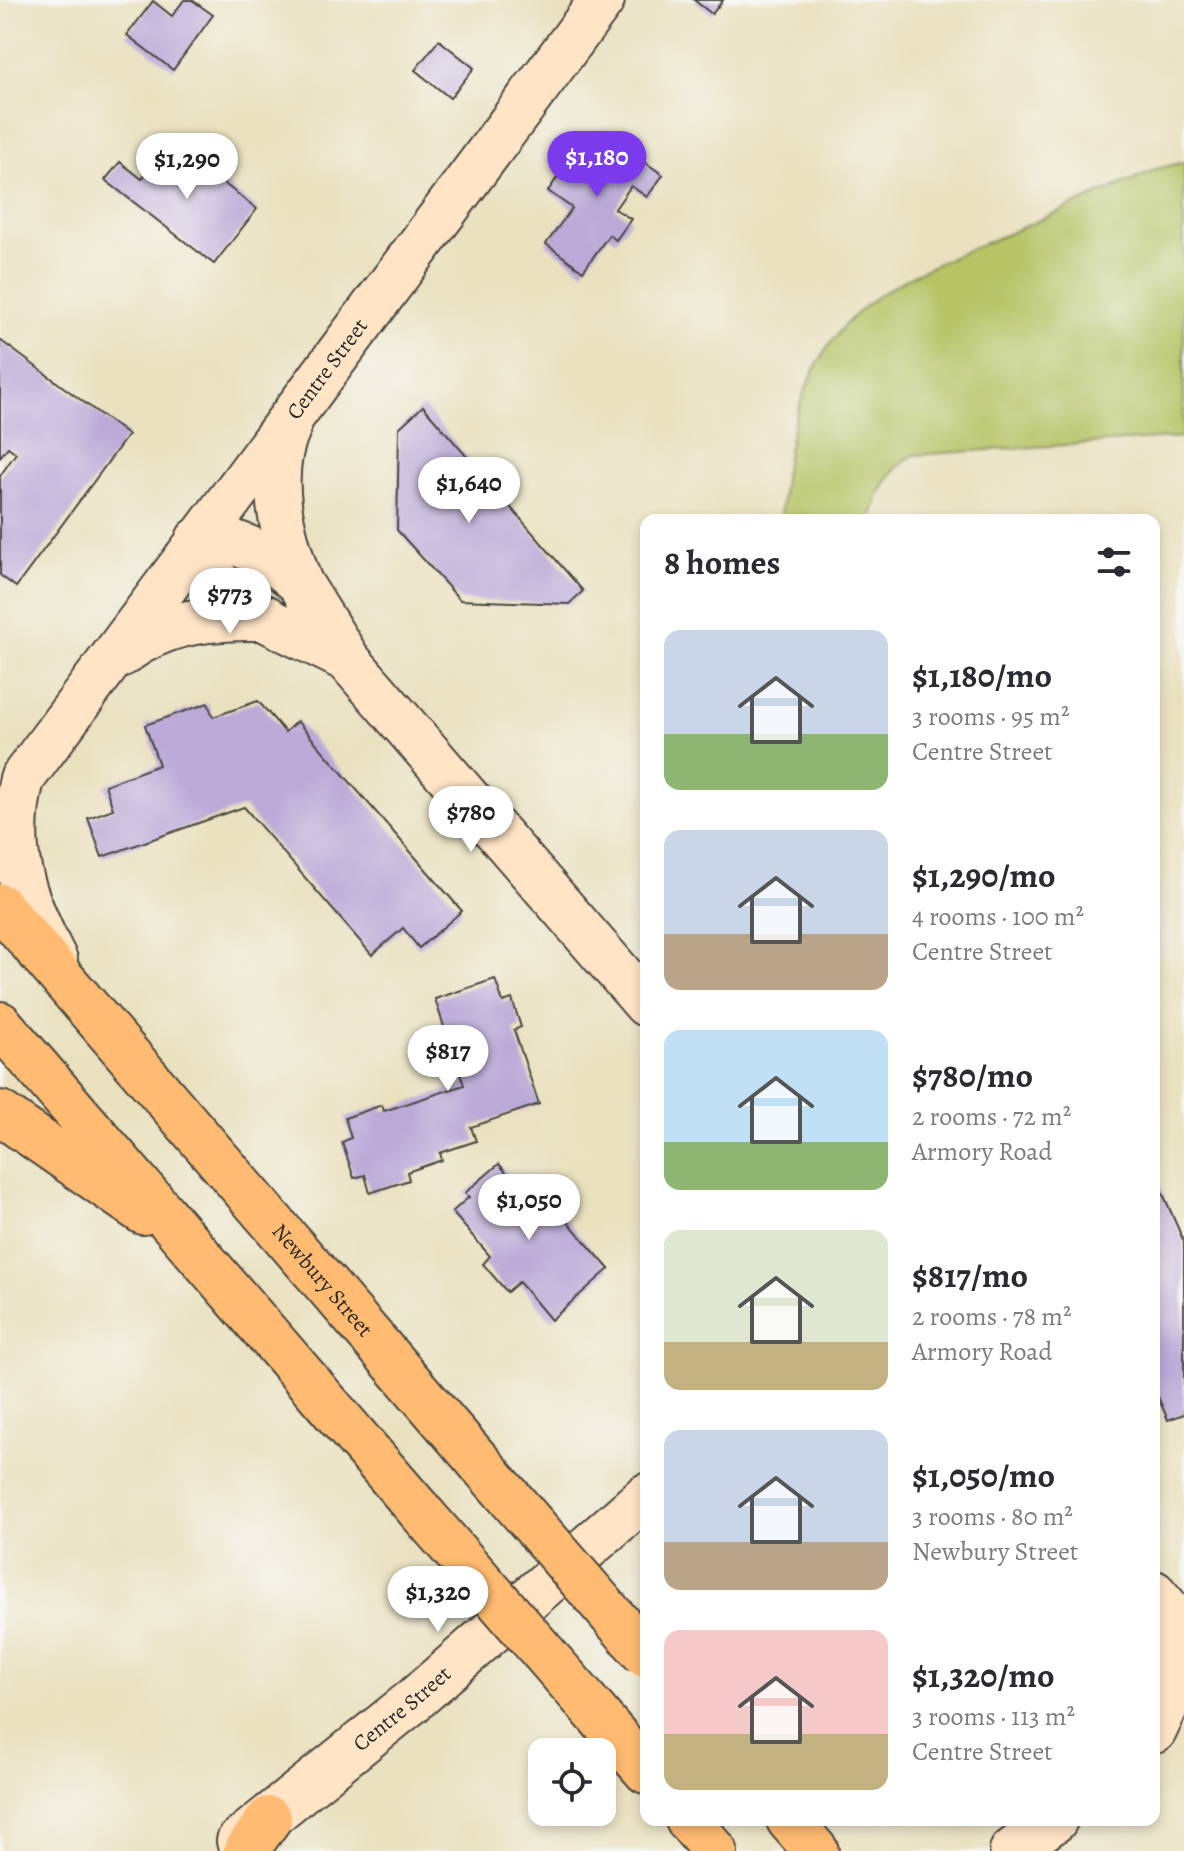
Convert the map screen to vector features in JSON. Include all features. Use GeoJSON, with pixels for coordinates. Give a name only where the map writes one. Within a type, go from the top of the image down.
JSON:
{"type":"FeatureCollection","features":[{"type":"Feature","properties":{"kind":"main road","name":"Centre Street"},"geometry":{"type":"LineString","coordinates":[[65,980],[34,919],[18,873],[14,839],[15,809],[22,779],[602,0]]}},
{"type":"Feature","properties":{"kind":"main road"},"geometry":{"type":"LineString","coordinates":[[299,406],[282,443],[278,475],[287,546],[300,583],[348,660],[640,997]]}},
{"type":"Feature","properties":{"kind":"main road"},"geometry":{"type":"LineString","coordinates":[[300,583],[272,560],[246,547],[222,538],[198,540],[202,561],[235,600],[348,660]]}},
{"type":"Feature","properties":{"kind":"main road"},"geometry":{"type":"LineString","coordinates":[[94,681],[124,652],[154,632],[192,620],[266,618]]}},
{"type":"Feature","properties":{"kind":"main road","name":"Centre Street"},"geometry":{"type":"LineString","coordinates":[[0,773],[50,738]]}},
{"type":"Feature","properties":{"kind":"main road","name":"Newbury Street"},"geometry":{"type":"LineString","coordinates":[[0,906],[640,1648]]}},
{"type":"Feature","properties":{"kind":"main road"},"geometry":{"type":"LineString","coordinates":[[0,1024],[640,1764]]}},
{"type":"Feature","properties":{"kind":"main road"},"geometry":{"type":"LineString","coordinates":[[0,1113],[192,1245]]}},
{"type":"Feature","properties":{"kind":"main road","name":"Centre Street"},"geometry":{"type":"LineString","coordinates":[[225,1851],[258,1835],[640,1501]]}},
{"type":"Feature","properties":{"kind":"main road"},"geometry":{"type":"LineString","coordinates":[[1160,1718],[1171,1695],[1173,1622]]}},
{"type":"Feature","properties":{"kind":"main road"},"geometry":{"type":"LineString","coordinates":[[1160,1746],[1184,1731]]}},
{"type":"Feature","properties":{"kind":"main road"},"geometry":{"type":"LineString","coordinates":[[693,1826],[715,1851]]}},
{"type":"Feature","properties":{"kind":"main road"},"geometry":{"type":"LineString","coordinates":[[794,1826],[816,1851]]}},
{"type":"Feature","properties":{"kind":"main road"},"geometry":{"type":"LineString","coordinates":[[1012,1851],[1047,1826]]}},
{"type":"Feature","properties":{"kind":"green space"},"geometry":{"type":"Polygon","coordinates":[[[1184,162],[1184,437],[914,455],[891,474],[873,514],[781,514],[789,445],[802,397],[824,353],[855,315],[913,275],[1156,169],[1184,162]]]}},
{"type":"Feature","properties":{"kind":"building"},"geometry":{"type":"Polygon","coordinates":[[[184,0],[192,0],[213,15],[173,70],[127,35],[153,1],[172,16],[184,0]]]}},
{"type":"Feature","properties":{"kind":"building"},"geometry":{"type":"Polygon","coordinates":[[[694,0],[723,0],[712,14],[694,0]]]}},
{"type":"Feature","properties":{"kind":"building"},"geometry":{"type":"Polygon","coordinates":[[[439,40],[474,68],[450,98],[415,70],[439,40]]]}},
{"type":"Feature","properties":{"kind":"building"},"geometry":{"type":"Polygon","coordinates":[[[612,139],[663,175],[647,197],[631,186],[615,209],[631,219],[616,240],[609,235],[583,271],[546,244],[572,208],[548,191],[581,144],[599,157],[612,139]]]}},
{"type":"Feature","properties":{"kind":"building"},"geometry":{"type":"Polygon","coordinates":[[[170,142],[257,209],[214,264],[105,180],[120,162],[142,179],[170,142]]]}},
{"type":"Feature","properties":{"kind":"building"},"geometry":{"type":"Polygon","coordinates":[[[0,340],[128,435],[16,587],[0,575],[0,476],[16,453],[8,447],[0,457],[0,340]]]}},
{"type":"Feature","properties":{"kind":"building"},"geometry":{"type":"Polygon","coordinates":[[[423,406],[583,591],[569,604],[460,600],[397,530],[399,428],[423,406]]]}},
{"type":"Feature","properties":{"kind":"building"},"geometry":{"type":"Polygon","coordinates":[[[258,701],[285,732],[297,721],[462,911],[419,948],[403,928],[372,955],[244,807],[102,857],[88,818],[113,809],[105,785],[159,765],[145,725],[208,703],[213,717],[258,701]]]}},
{"type":"Feature","properties":{"kind":"building"},"geometry":{"type":"Polygon","coordinates":[[[495,979],[503,1002],[512,999],[521,1027],[514,1030],[539,1104],[471,1127],[476,1141],[440,1153],[442,1160],[407,1172],[409,1180],[370,1193],[365,1175],[354,1178],[342,1142],[351,1138],[345,1118],[382,1105],[384,1111],[464,1085],[452,1049],[447,1051],[443,1038],[447,1036],[435,999],[495,979]]]}},
{"type":"Feature","properties":{"kind":"building"},"geometry":{"type":"Polygon","coordinates":[[[499,1164],[523,1192],[534,1183],[609,1269],[551,1320],[519,1282],[507,1292],[483,1264],[490,1256],[452,1212],[469,1197],[465,1193],[499,1164]]]}},
{"type":"Feature","properties":{"kind":"building"},"geometry":{"type":"Polygon","coordinates":[[[1160,1187],[1184,1242],[1184,1414],[1168,1420],[1160,1402],[1160,1187]]]}}]}
